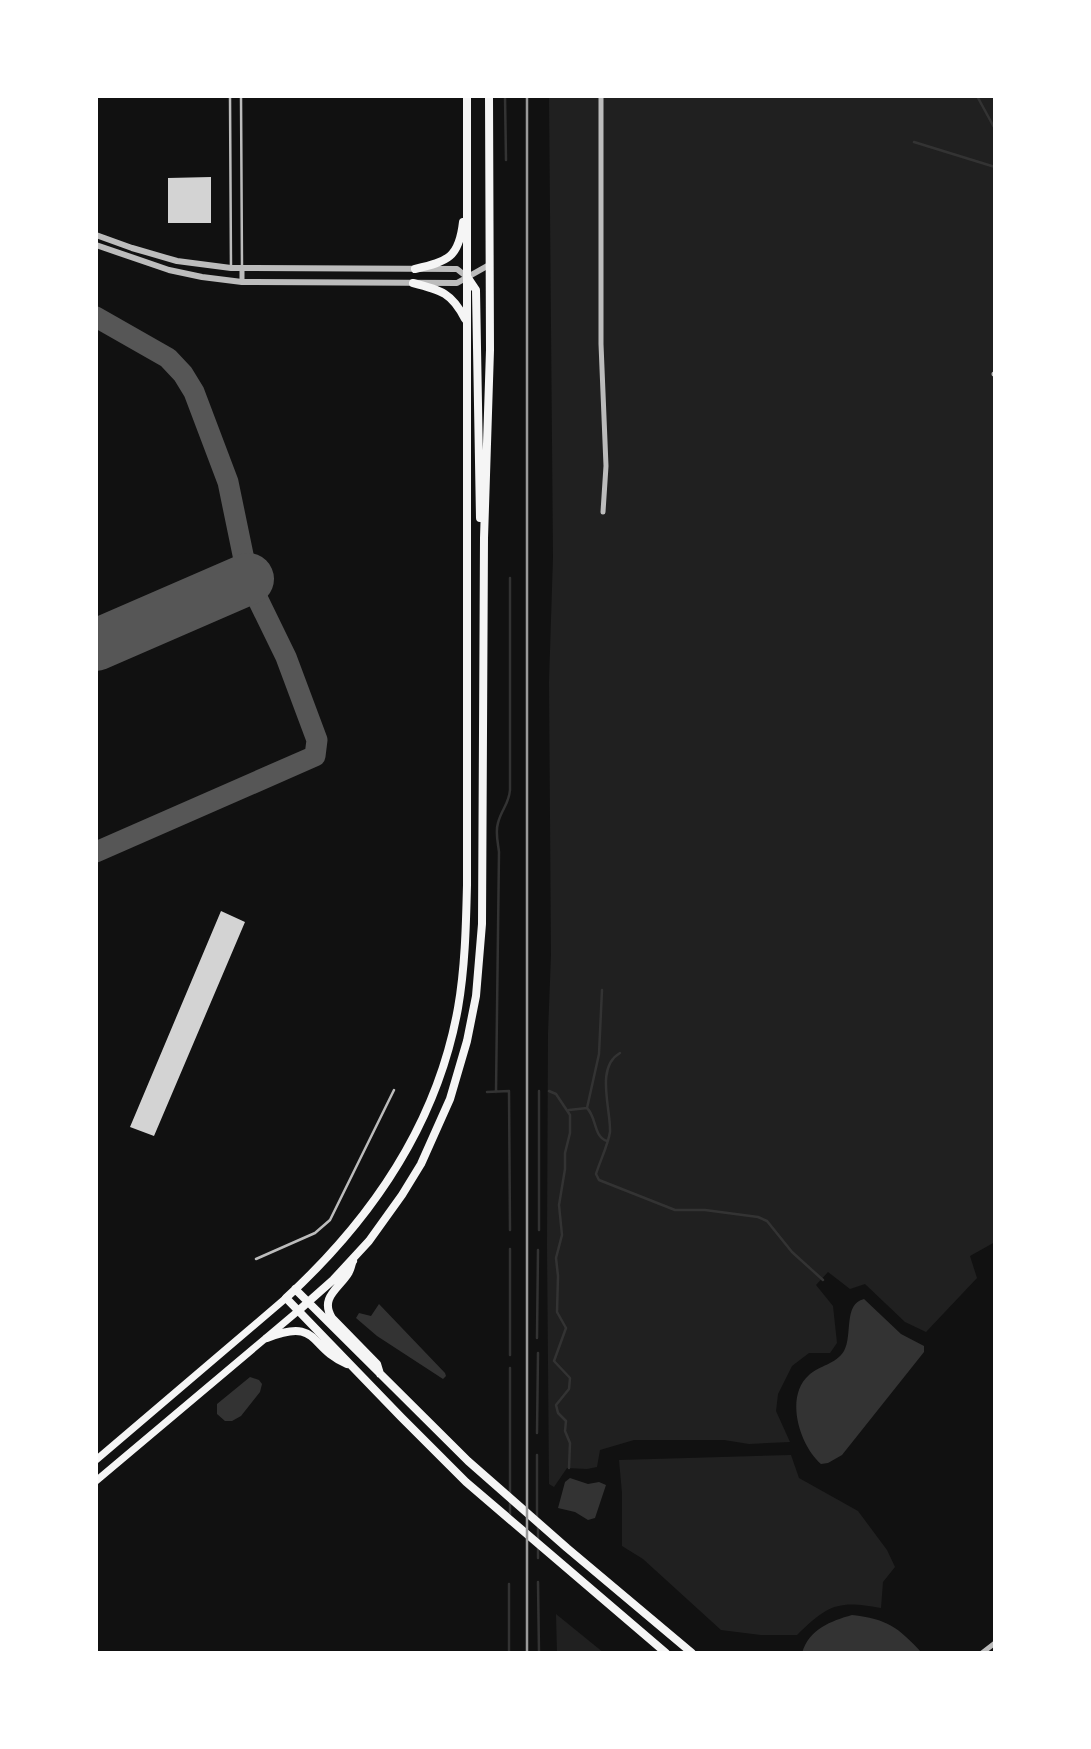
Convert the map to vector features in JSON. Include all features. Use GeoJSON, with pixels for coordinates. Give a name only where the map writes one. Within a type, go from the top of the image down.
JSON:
{"type":"FeatureCollection","features":[{"type":"Feature","properties":{"kind":"main road"},"geometry":{"type":"LineString","coordinates":[[96,1460],[286,1298],[350,1234],[396,1170],[431,1099],[447,1053],[458,1011],[464,966],[467,885],[467,96]]}},
{"type":"Feature","properties":{"kind":"main road"},"geometry":{"type":"LineString","coordinates":[[96,1481],[267,1338],[353,1259],[402,1195],[429,1149],[450,1099],[473,1014],[482,924],[484,538],[489,392],[489,96]]}},
{"type":"Feature","properties":{"kind":"main road"},"geometry":{"type":"LineString","coordinates":[[415,269],[444,262],[456,250],[461,240],[467,184]]}},
{"type":"Feature","properties":{"kind":"main road"},"geometry":{"type":"LineString","coordinates":[[467,277],[476,290],[479,511],[484,538]]}},
{"type":"Feature","properties":{"kind":"main road"},"geometry":{"type":"LineString","coordinates":[[413,283],[452,298],[467,323]]}},
{"type":"Feature","properties":{"kind":"main road"},"geometry":{"type":"LineString","coordinates":[[353,1259],[349,1272],[329,1297],[328,1311],[377,1364],[381,1376]]}},
{"type":"Feature","properties":{"kind":"main road"},"geometry":{"type":"LineString","coordinates":[[295,1289],[468,1461],[566,1548],[692,1653]]}},
{"type":"Feature","properties":{"kind":"main road"},"geometry":{"type":"LineString","coordinates":[[286,1298],[467,1482],[666,1653]]}},
{"type":"Feature","properties":{"kind":"main road"},"geometry":{"type":"LineString","coordinates":[[267,1338],[293,1329],[305,1332],[336,1360],[349,1365]]}},
{"type":"Feature","properties":{"kind":"street"},"geometry":{"type":"LineString","coordinates":[[601,96],[601,344],[606,466],[603,512]]}},
{"type":"Feature","properties":{"kind":"street"},"geometry":{"type":"LineString","coordinates":[[96,234],[177,261],[231,268],[457,269],[467,277]]}},
{"type":"Feature","properties":{"kind":"street"},"geometry":{"type":"LineString","coordinates":[[96,245],[169,270],[242,282],[457,283],[489,265]]}},
{"type":"Feature","properties":{"kind":"street"},"geometry":{"type":"LineString","coordinates":[[231,268],[231,281]]}},
{"type":"Feature","properties":{"kind":"street"},"geometry":{"type":"LineString","coordinates":[[242,268],[242,282]]}},
{"type":"Feature","properties":{"kind":"street"},"geometry":{"type":"LineString","coordinates":[[982,1653],[995,1643]]}},
{"type":"Feature","properties":{"kind":"lane"},"geometry":{"type":"LineString","coordinates":[[230,96],[231,268]]}},
{"type":"Feature","properties":{"kind":"lane"},"geometry":{"type":"LineString","coordinates":[[241,96],[242,268]]}},
{"type":"Feature","properties":{"kind":"lane"},"geometry":{"type":"LineString","coordinates":[[256,1258],[315,1233],[330,1220],[394,1090]]}},
{"type":"Feature","properties":{"kind":"shaded area"},"geometry":{"type":"Polygon","coordinates":[[[549,96],[995,96],[995,1242],[970,1256],[977,1278],[926,1332],[905,1322],[865,1284],[850,1289],[828,1272],[816,1285],[833,1306],[837,1343],[830,1353],[809,1353],[792,1366],[778,1394],[776,1411],[790,1442],[749,1444],[724,1440],[634,1440],[600,1450],[597,1467],[567,1468],[554,1487],[549,1484],[547,1244],[551,955],[549,682],[553,557],[549,96]]]}},
{"type":"Feature","properties":{"kind":"shaded area"},"geometry":{"type":"Polygon","coordinates":[[[864,1299],[901,1334],[924,1346],[924,1352],[842,1455],[821,1464],[813,1456],[801,1434],[796,1408],[797,1396],[801,1384],[809,1375],[844,1351],[853,1307],[864,1299]]]}},
{"type":"Feature","properties":{"kind":"shaded area"},"geometry":{"type":"Polygon","coordinates":[[[379,1304],[445,1373],[443,1379],[377,1336],[356,1318],[359,1313],[371,1316],[379,1304]]]}},
{"type":"Feature","properties":{"kind":"shaded area"},"geometry":{"type":"Polygon","coordinates":[[[250,1377],[262,1384],[260,1392],[241,1416],[225,1421],[217,1414],[217,1404],[250,1377]]]}},
{"type":"Feature","properties":{"kind":"shaded area"},"geometry":{"type":"Polygon","coordinates":[[[791,1455],[799,1478],[858,1511],[887,1550],[895,1567],[883,1582],[881,1608],[855,1604],[835,1607],[817,1617],[797,1635],[761,1635],[721,1630],[643,1559],[622,1546],[619,1460],[791,1455]]]}},
{"type":"Feature","properties":{"kind":"shaded area"},"geometry":{"type":"Polygon","coordinates":[[[570,1478],[588,1484],[599,1482],[606,1485],[595,1518],[588,1520],[575,1512],[558,1508],[565,1482],[570,1478]]]}},
{"type":"Feature","properties":{"kind":"shaded area"},"geometry":{"type":"Polygon","coordinates":[[[556,1614],[604,1653],[557,1653],[556,1614]]]}},
{"type":"Feature","properties":{"kind":"shaded area"},"geometry":{"type":"Polygon","coordinates":[[[852,1615],[874,1619],[891,1626],[922,1653],[802,1653],[815,1632],[829,1623],[852,1615]]]}},
{"type":"Feature","properties":{"kind":"building"},"geometry":{"type":"Polygon","coordinates":[[[211,177],[211,223],[168,223],[168,178],[211,177]]]}},
{"type":"Feature","properties":{"kind":"building"},"geometry":{"type":"Polygon","coordinates":[[[221,911],[245,922],[154,1136],[130,1127],[221,911]]]}},
{"type":"Feature","properties":{"kind":"waterway"},"geometry":{"type":"LineString","coordinates":[[505,96],[506,160]]}},
{"type":"Feature","properties":{"kind":"waterway"},"geometry":{"type":"LineString","coordinates":[[977,96],[995,129]]}},
{"type":"Feature","properties":{"kind":"waterway"},"geometry":{"type":"LineString","coordinates":[[914,142],[995,167]]}},
{"type":"Feature","properties":{"kind":"waterway"},"geometry":{"type":"LineString","coordinates":[[496,1092],[497,830],[510,790],[510,578]]}},
{"type":"Feature","properties":{"kind":"waterway"},"geometry":{"type":"LineString","coordinates":[[587,1108],[599,1054],[602,990]]}},
{"type":"Feature","properties":{"kind":"waterway"},"geometry":{"type":"LineString","coordinates":[[620,1053],[612,1059],[606,1078],[610,1132],[596,1174],[599,1180],[675,1210],[705,1210],[758,1217],[767,1221],[792,1252],[823,1280]]}},
{"type":"Feature","properties":{"kind":"waterway"},"geometry":{"type":"LineString","coordinates":[[487,1092],[509,1091],[510,1230]]}},
{"type":"Feature","properties":{"kind":"waterway"},"geometry":{"type":"LineString","coordinates":[[539,1091],[539,1230]]}},
{"type":"Feature","properties":{"kind":"waterway"},"geometry":{"type":"LineString","coordinates":[[549,1091],[556,1094],[570,1115],[570,1133],[559,1205],[562,1235],[556,1258],[557,1312],[566,1328],[554,1361],[570,1378],[569,1389],[556,1405],[558,1413],[566,1421],[565,1431],[570,1443],[569,1468]]}},
{"type":"Feature","properties":{"kind":"waterway"},"geometry":{"type":"LineString","coordinates":[[587,1108],[599,1135],[607,1141]]}},
{"type":"Feature","properties":{"kind":"waterway"},"geometry":{"type":"LineString","coordinates":[[569,1110],[587,1108]]}},
{"type":"Feature","properties":{"kind":"waterway"},"geometry":{"type":"LineString","coordinates":[[510,1249],[510,1355]]}},
{"type":"Feature","properties":{"kind":"waterway"},"geometry":{"type":"LineString","coordinates":[[537,1338],[538,1250]]}},
{"type":"Feature","properties":{"kind":"waterway"},"geometry":{"type":"LineString","coordinates":[[537,1433],[538,1353]]}},
{"type":"Feature","properties":{"kind":"waterway"},"geometry":{"type":"LineString","coordinates":[[510,1368],[510,1494]]}},
{"type":"Feature","properties":{"kind":"waterway"},"geometry":{"type":"LineString","coordinates":[[537,1455],[537,1519]]}},
{"type":"Feature","properties":{"kind":"waterway"},"geometry":{"type":"LineString","coordinates":[[510,1501],[510,1515]]}},
{"type":"Feature","properties":{"kind":"waterway"},"geometry":{"type":"LineString","coordinates":[[538,1526],[538,1540]]}},
{"type":"Feature","properties":{"kind":"waterway"},"geometry":{"type":"LineString","coordinates":[[538,1547],[538,1558]]}},
{"type":"Feature","properties":{"kind":"waterway"},"geometry":{"type":"LineString","coordinates":[[538,1582],[539,1653]]}},
{"type":"Feature","properties":{"kind":"waterway"},"geometry":{"type":"LineString","coordinates":[[509,1584],[509,1653]]}},
{"type":"Feature","properties":{"kind":"taxiway"},"geometry":{"type":"LineString","coordinates":[[96,317],[168,358],[183,374],[194,392],[228,482],[248,579],[286,657],[317,740],[315,756],[96,852]]}},
{"type":"Feature","properties":{"kind":"runway"},"geometry":{"type":"LineString","coordinates":[[96,645],[248,579]]}},
{"type":"Feature","properties":{"kind":"railway"},"geometry":{"type":"LineString","coordinates":[[527,96],[527,1653]]}}]}
